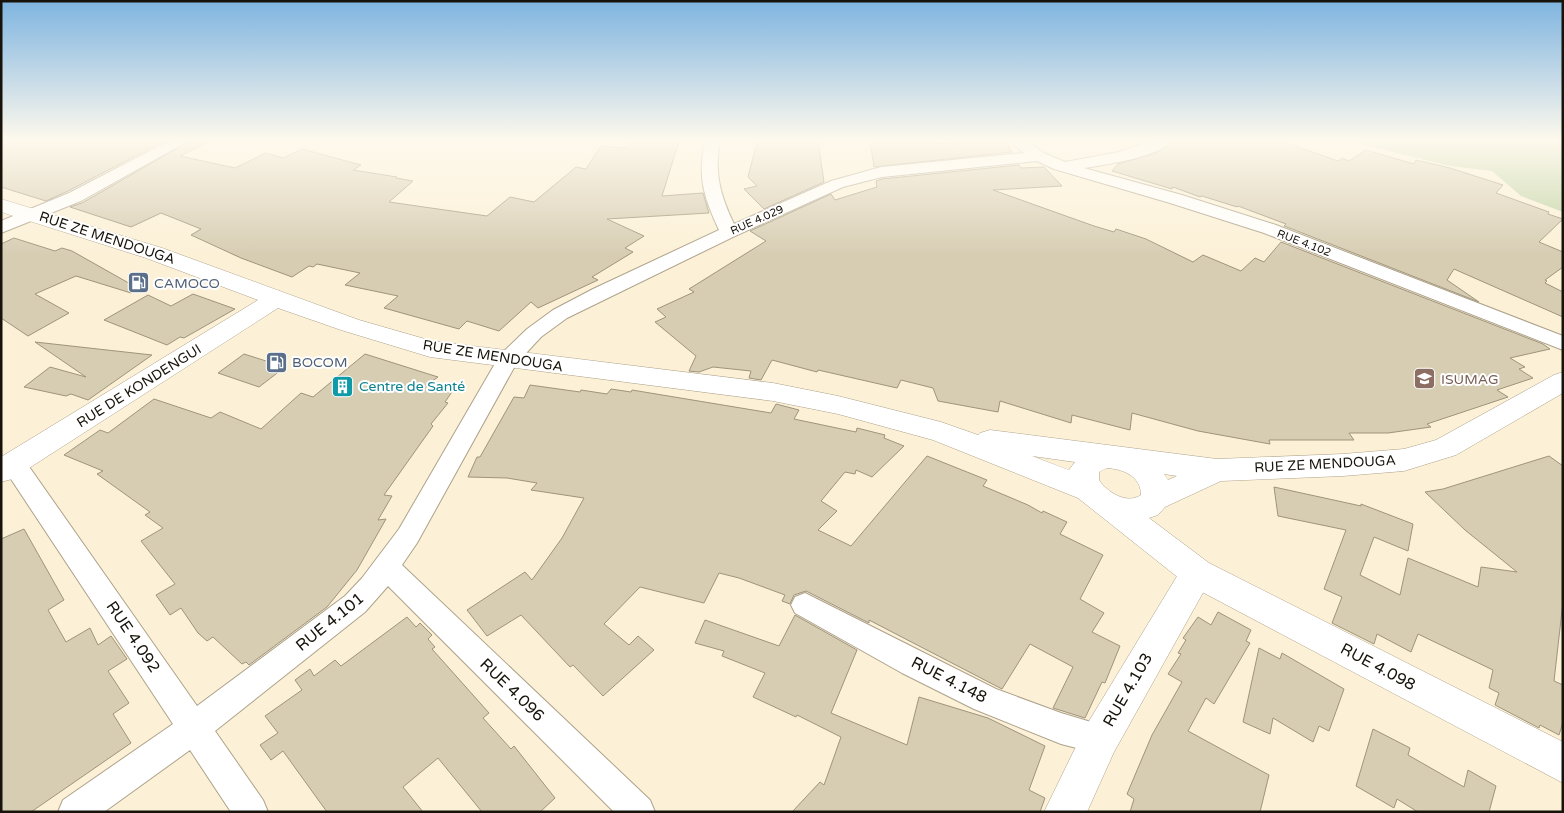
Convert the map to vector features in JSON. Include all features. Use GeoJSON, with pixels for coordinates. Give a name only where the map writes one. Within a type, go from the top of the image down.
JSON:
{"type":"FeatureCollection","features":[{"type":"Feature","properties":{"kind":"main road","name":"RUE ZE MENDOUGA"},"geometry":{"type":"LineString","coordinates":[[1,205],[163,256],[350,325],[430,349],[772,392],[838,405],[941,432],[1113,458],[1218,470],[1343,465],[1404,460],[1446,448],[1563,381]]}},
{"type":"Feature","properties":{"kind":"main road","name":"RUE DE KONDENGUI"},"geometry":{"type":"LineString","coordinates":[[8,468],[276,299]]}},
{"type":"Feature","properties":{"kind":"main road","name":"RUE ZE MENDOUGA"},"geometry":{"type":"LineString","coordinates":[[941,432],[1087,489]]}},
{"type":"Feature","properties":{"kind":"main road"},"geometry":{"type":"LineString","coordinates":[[1113,458],[1132,463],[1147,473],[1154,482],[1157,491],[1150,503],[1136,510],[1114,508],[1103,503],[1087,489],[1083,481],[1083,473],[1086,466],[1093,461],[1113,458]]}},
{"type":"Feature","properties":{"kind":"main road","name":"RUE ZE MENDOUGA"},"geometry":{"type":"LineString","coordinates":[[1150,503],[1218,470]]}},
{"type":"Feature","properties":{"kind":"main road","name":"RUE 4.098"},"geometry":{"type":"LineString","coordinates":[[1150,503],[1195,571]]}},
{"type":"Feature","properties":{"kind":"main road","name":"RUE 4.098"},"geometry":{"type":"LineString","coordinates":[[1114,508],[1195,571],[1563,763]]}},
{"type":"Feature","properties":{"kind":"main road","name":"RUE 4.103"},"geometry":{"type":"LineString","coordinates":[[1066,812],[1100,739],[1195,571]]}},
{"type":"Feature","properties":{"kind":"street"},"geometry":{"type":"LineString","coordinates":[[1,228],[30,214],[75,197],[110,179]]}},
{"type":"Feature","properties":{"kind":"street"},"geometry":{"type":"LineString","coordinates":[[710,179],[711,192],[728,232]]}},
{"type":"Feature","properties":{"kind":"street","name":"RUE 4.029"},"geometry":{"type":"LineString","coordinates":[[507,360],[534,333],[560,314],[728,232],[852,179]]}},
{"type":"Feature","properties":{"kind":"street","name":"RUE 4.102"},"geometry":{"type":"LineString","coordinates":[[1105,179],[1270,229],[1563,344]]}},
{"type":"Feature","properties":{"kind":"street","name":"RUE 4.101"},"geometry":{"type":"LineString","coordinates":[[75,812],[195,727],[355,604],[387,568],[408,536],[507,360]]}},
{"type":"Feature","properties":{"kind":"street","name":"RUE 4.092"},"geometry":{"type":"LineString","coordinates":[[8,468],[195,727],[251,812]]}},
{"type":"Feature","properties":{"kind":"street","name":"RUE 4.096"},"geometry":{"type":"LineString","coordinates":[[387,568],[638,812]]}},
{"type":"Feature","properties":{"kind":"street","name":"RUE 4.148"},"geometry":{"type":"LineString","coordinates":[[805,605],[983,699],[1060,730],[1100,739]]}},
{"type":"Feature","properties":{"kind":"green space"},"geometry":{"type":"Polygon","coordinates":[[[1501,179],[1563,179],[1563,212],[1521,196],[1501,179]]]}},
{"type":"Feature","properties":{"kind":"building"},"geometry":{"type":"Polygon","coordinates":[[[1,179],[91,179],[46,201],[1,187],[1,179]]]}},
{"type":"Feature","properties":{"kind":"building"},"geometry":{"type":"Polygon","coordinates":[[[124,179],[401,179],[413,181],[389,202],[487,216],[510,197],[534,202],[562,179],[667,179],[662,196],[703,193],[709,213],[607,219],[644,236],[625,248],[633,252],[592,277],[598,280],[538,308],[531,302],[499,331],[467,321],[459,329],[384,308],[398,296],[345,285],[360,273],[317,264],[313,267],[309,266],[292,277],[241,258],[191,235],[201,229],[161,213],[131,227],[70,207],[82,203],[124,179]]]}},
{"type":"Feature","properties":{"kind":"building"},"geometry":{"type":"Polygon","coordinates":[[[750,179],[824,179],[824,182],[764,209],[744,189],[757,186],[750,179]]]}},
{"type":"Feature","properties":{"kind":"building"},"geometry":{"type":"Polygon","coordinates":[[[882,179],[1055,179],[1062,186],[993,190],[1094,226],[1114,232],[1116,229],[1146,239],[1193,262],[1203,255],[1241,271],[1255,258],[1264,262],[1281,242],[1543,344],[1550,349],[1510,358],[1525,367],[1519,369],[1533,378],[1497,390],[1508,397],[1427,424],[1431,427],[1388,433],[1349,433],[1354,440],[1269,440],[1270,444],[1198,431],[1132,413],[1130,430],[1072,415],[1071,423],[1000,401],[998,412],[938,401],[933,388],[901,380],[897,388],[818,370],[817,372],[772,360],[761,380],[749,378],[751,371],[713,367],[699,372],[689,371],[696,356],[655,322],[666,317],[657,309],[694,292],[689,289],[766,241],[750,231],[831,194],[835,200],[877,187],[876,181],[882,179]]]}},
{"type":"Feature","properties":{"kind":"building"},"geometry":{"type":"Polygon","coordinates":[[[1138,179],[1484,179],[1503,185],[1496,193],[1563,219],[1539,242],[1563,252],[1563,267],[1545,280],[1547,281],[1545,283],[1563,292],[1563,317],[1454,269],[1447,280],[1479,302],[1284,226],[1286,224],[1238,206],[1200,197],[1173,187],[1172,189],[1138,179]]]}},
{"type":"Feature","properties":{"kind":"building"},"geometry":{"type":"Polygon","coordinates":[[[14,238],[55,251],[62,248],[72,251],[134,286],[131,293],[76,276],[35,294],[69,313],[28,336],[1,318],[1,244],[14,238]]]}},
{"type":"Feature","properties":{"kind":"building"},"geometry":{"type":"Polygon","coordinates":[[[193,294],[235,309],[184,338],[180,337],[167,345],[104,320],[148,295],[171,306],[193,294]]]}},
{"type":"Feature","properties":{"kind":"building"},"geometry":{"type":"Polygon","coordinates":[[[35,342],[152,355],[88,400],[71,394],[66,396],[24,387],[50,367],[86,377],[35,342]]]}},
{"type":"Feature","properties":{"kind":"building"},"geometry":{"type":"Polygon","coordinates":[[[244,354],[285,367],[259,387],[218,373],[244,354]]]}},
{"type":"Feature","properties":{"kind":"building"},"geometry":{"type":"Polygon","coordinates":[[[365,354],[438,377],[428,384],[454,389],[445,402],[448,403],[431,424],[433,426],[384,495],[392,496],[378,520],[386,519],[357,570],[327,607],[249,665],[246,662],[242,664],[213,637],[207,641],[198,633],[181,608],[170,615],[156,595],[175,584],[141,541],[163,528],[145,515],[150,512],[97,474],[103,471],[64,455],[100,430],[108,433],[154,399],[211,418],[220,412],[261,429],[301,393],[313,397],[365,354]]]}},
{"type":"Feature","properties":{"kind":"building"},"geometry":{"type":"Polygon","coordinates":[[[530,385],[607,394],[611,389],[631,392],[632,390],[771,413],[776,404],[799,410],[794,419],[856,432],[857,428],[885,435],[884,438],[904,446],[872,477],[856,470],[855,474],[845,472],[821,501],[837,511],[818,530],[851,546],[927,456],[987,480],[983,486],[1042,513],[1043,511],[1067,522],[1060,534],[1103,555],[1080,599],[1104,613],[1092,632],[1120,646],[1105,683],[1102,682],[1085,718],[1053,708],[1073,667],[1030,644],[1002,689],[869,620],[869,623],[806,591],[794,595],[790,604],[782,601],[785,595],[739,578],[719,573],[704,603],[640,587],[604,624],[629,645],[638,636],[654,650],[603,696],[573,665],[570,667],[521,615],[487,636],[467,610],[525,572],[532,580],[562,538],[584,498],[531,490],[537,483],[507,478],[468,477],[477,457],[480,457],[514,397],[524,398],[530,385]]]}},
{"type":"Feature","properties":{"kind":"building"},"geometry":{"type":"Polygon","coordinates":[[[1549,456],[1563,466],[1563,602],[1554,681],[1563,685],[1563,722],[1559,735],[1540,725],[1539,728],[1495,705],[1499,693],[1489,688],[1493,670],[1418,634],[1411,652],[1377,634],[1374,644],[1332,623],[1342,597],[1324,589],[1346,530],[1278,516],[1274,487],[1361,506],[1361,504],[1413,524],[1408,551],[1374,537],[1360,575],[1400,595],[1408,558],[1478,587],[1481,567],[1517,572],[1465,530],[1425,492],[1443,489],[1549,456]]]}},
{"type":"Feature","properties":{"kind":"building"},"geometry":{"type":"Polygon","coordinates":[[[24,529],[64,600],[48,610],[66,642],[90,628],[98,645],[111,636],[127,659],[108,671],[129,703],[113,714],[131,743],[31,812],[1,812],[1,539],[24,529]]]}},
{"type":"Feature","properties":{"kind":"building"},"geometry":{"type":"Polygon","coordinates":[[[1218,612],[1251,630],[1246,641],[1250,643],[1214,704],[1206,698],[1188,731],[1269,775],[1260,812],[1130,812],[1134,799],[1127,794],[1152,735],[1182,682],[1168,674],[1181,654],[1178,653],[1186,640],[1183,638],[1198,617],[1211,625],[1218,612]]]}},
{"type":"Feature","properties":{"kind":"building"},"geometry":{"type":"Polygon","coordinates":[[[795,615],[857,650],[831,713],[907,745],[919,697],[988,718],[1045,746],[1029,790],[1045,798],[1040,812],[792,812],[820,782],[824,785],[841,737],[797,715],[796,717],[753,697],[765,673],[722,656],[724,651],[695,643],[705,620],[779,646],[795,615]]]}},
{"type":"Feature","properties":{"kind":"building"},"geometry":{"type":"Polygon","coordinates":[[[407,617],[416,627],[420,623],[432,635],[428,639],[435,647],[432,649],[489,713],[483,718],[511,749],[514,746],[555,798],[540,812],[482,812],[438,758],[403,787],[423,812],[327,812],[283,751],[271,760],[260,745],[278,733],[265,716],[302,690],[295,680],[310,669],[314,676],[335,660],[341,666],[407,617]]]}},
{"type":"Feature","properties":{"kind":"building"},"geometry":{"type":"Polygon","coordinates":[[[1259,648],[1280,659],[1282,653],[1344,689],[1329,731],[1319,726],[1313,742],[1273,718],[1270,734],[1243,722],[1259,648]]]}},
{"type":"Feature","properties":{"kind":"building"},"geometry":{"type":"Polygon","coordinates":[[[1373,729],[1410,748],[1408,755],[1464,787],[1468,770],[1496,786],[1489,812],[1418,812],[1397,799],[1394,808],[1356,786],[1373,729]]]}},
{"type":"Feature","properties":{"kind":"place","name":"CAMOCO"},"geometry":{"type":"Point","coordinates":[138,283]}},
{"type":"Feature","properties":{"kind":"place","name":"BOCOM"},"geometry":{"type":"Point","coordinates":[276,362]}},
{"type":"Feature","properties":{"kind":"place","name":"ISUMAG"},"geometry":{"type":"Point","coordinates":[1425,379]}},
{"type":"Feature","properties":{"kind":"place","name":"Centre de Santé"},"geometry":{"type":"Point","coordinates":[343,386]}}]}
